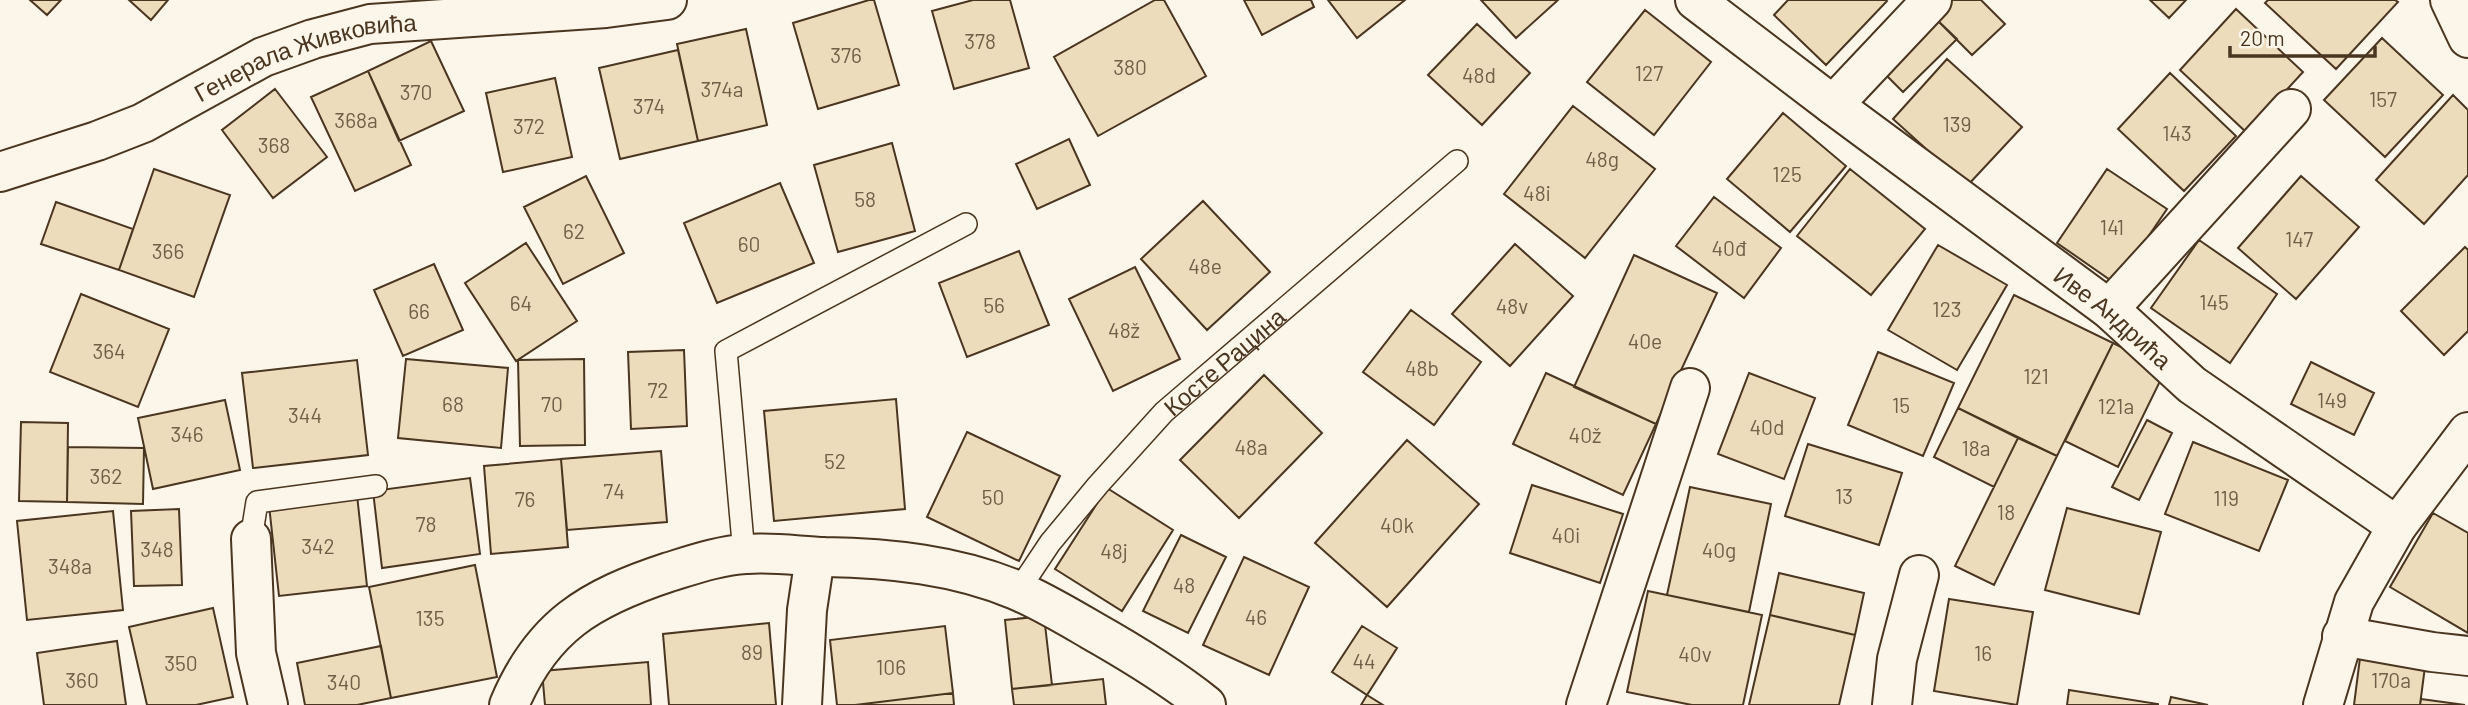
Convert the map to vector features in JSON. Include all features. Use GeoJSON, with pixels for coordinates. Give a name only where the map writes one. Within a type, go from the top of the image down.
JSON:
{"type":"FeatureCollection","features":[{"type":"Feature","properties":{"kind":"street","name":"Генерала Живковића"},"geometry":{"type":"LineString","coordinates":[[0,172],[97,141],[143,123],[263,57],[313,39],[370,24],[606,8],[667,0]]}},
{"type":"Feature","properties":{"kind":"street","name":"Иве Андрића"},"geometry":{"type":"LineString","coordinates":[[1695,0],[2109,309],[2192,385],[2397,526]]}},
{"type":"Feature","properties":{"kind":"street"},"geometry":{"type":"LineString","coordinates":[[1833,105],[1932,0]]}},
{"type":"Feature","properties":{"kind":"street"},"geometry":{"type":"LineString","coordinates":[[2450,0],[2468,38]]}},
{"type":"Feature","properties":{"kind":"street"},"geometry":{"type":"LineString","coordinates":[[2109,309],[2291,109]]}},
{"type":"Feature","properties":{"kind":"street"},"geometry":{"type":"LineString","coordinates":[[1586,705],[1690,388]]}},
{"type":"Feature","properties":{"kind":"street"},"geometry":{"type":"LineString","coordinates":[[2323,705],[2354,602],[2397,526],[2468,432]]}},
{"type":"Feature","properties":{"kind":"street"},"geometry":{"type":"LineString","coordinates":[[251,538],[256,653],[268,705]]}},
{"type":"Feature","properties":{"kind":"street"},"geometry":{"type":"LineString","coordinates":[[509,705],[517,685],[541,650],[560,626],[588,605],[625,587],[744,554],[865,558],[935,566],[1018,591],[1123,648],[1206,705]]}},
{"type":"Feature","properties":{"kind":"street"},"geometry":{"type":"LineString","coordinates":[[802,705],[807,610],[815,557]]}},
{"type":"Feature","properties":{"kind":"street"},"geometry":{"type":"LineString","coordinates":[[1892,705],[1897,659],[1919,575]]}},
{"type":"Feature","properties":{"kind":"street"},"geometry":{"type":"LineString","coordinates":[[2342,636],[2468,656]]}},
{"type":"Feature","properties":{"kind":"lane","name":"Косте Рацина"},"geometry":{"type":"LineString","coordinates":[[1018,591],[1050,543],[1164,412],[1457,161]]}},
{"type":"Feature","properties":{"kind":"lane"},"geometry":{"type":"LineString","coordinates":[[744,554],[726,351],[966,224]]}},
{"type":"Feature","properties":{"kind":"lane"},"geometry":{"type":"LineString","coordinates":[[251,538],[257,502],[376,486]]}},
{"type":"Feature","properties":{"kind":"building"},"geometry":{"type":"Polygon","coordinates":[[[30,0],[61,0],[47,15],[30,0]]]}},
{"type":"Feature","properties":{"kind":"building"},"geometry":{"type":"Polygon","coordinates":[[[129,0],[168,0],[151,20],[129,0]]]}},
{"type":"Feature","properties":{"kind":"building"},"geometry":{"type":"Polygon","coordinates":[[[874,0],[899,85],[818,109],[793,23],[874,0]]]}},
{"type":"Feature","properties":{"kind":"building"},"geometry":{"type":"Polygon","coordinates":[[[973,0],[1010,0],[1029,68],[954,89],[932,11],[973,0]]]}},
{"type":"Feature","properties":{"kind":"building"},"geometry":{"type":"Polygon","coordinates":[[[1155,0],[1164,0],[1206,76],[1098,136],[1054,57],[1155,0]]]}},
{"type":"Feature","properties":{"kind":"building"},"geometry":{"type":"Polygon","coordinates":[[[1244,0],[1311,0],[1314,7],[1262,35],[1244,0]]]}},
{"type":"Feature","properties":{"kind":"building"},"geometry":{"type":"Polygon","coordinates":[[[1328,0],[1405,0],[1357,38],[1328,0]]]}},
{"type":"Feature","properties":{"kind":"building"},"geometry":{"type":"Polygon","coordinates":[[[1481,0],[1558,0],[1516,38],[1481,0]]]}},
{"type":"Feature","properties":{"kind":"building"},"geometry":{"type":"Polygon","coordinates":[[[1788,0],[1887,1],[1826,65],[1774,15],[1788,0]]]}},
{"type":"Feature","properties":{"kind":"building"},"geometry":{"type":"Polygon","coordinates":[[[1947,0],[1981,0],[2005,24],[1972,55],[1932,15],[1947,0]]]}},
{"type":"Feature","properties":{"kind":"building"},"geometry":{"type":"Polygon","coordinates":[[[2150,0],[2186,0],[2169,18],[2150,0]]]}},
{"type":"Feature","properties":{"kind":"building"},"geometry":{"type":"Polygon","coordinates":[[[2268,0],[2398,2],[2336,69],[2265,3],[2268,0]]]}},
{"type":"Feature","properties":{"kind":"building"},"geometry":{"type":"Polygon","coordinates":[[[2236,9],[2303,72],[2247,133],[2180,70],[2236,9]]]}},
{"type":"Feature","properties":{"kind":"building"},"geometry":{"type":"Polygon","coordinates":[[[1645,10],[1711,62],[1654,135],[1587,82],[1645,10]]]}},
{"type":"Feature","properties":{"kind":"building"},"geometry":{"type":"Polygon","coordinates":[[[1932,15],[1957,39],[1903,92],[1879,68],[1932,15]]]}},
{"type":"Feature","properties":{"kind":"building"},"geometry":{"type":"Polygon","coordinates":[[[1477,24],[1530,73],[1482,125],[1428,75],[1477,24]]]}},
{"type":"Feature","properties":{"kind":"building"},"geometry":{"type":"Polygon","coordinates":[[[746,29],[767,125],[698,141],[677,44],[746,29]]]}},
{"type":"Feature","properties":{"kind":"building"},"geometry":{"type":"Polygon","coordinates":[[[2382,38],[2443,95],[2385,157],[2324,100],[2382,38]]]}},
{"type":"Feature","properties":{"kind":"building"},"geometry":{"type":"Polygon","coordinates":[[[431,41],[464,111],[399,141],[368,71],[431,41]]]}},
{"type":"Feature","properties":{"kind":"building"},"geometry":{"type":"Polygon","coordinates":[[[678,50],[698,141],[620,159],[599,68],[678,50]]]}},
{"type":"Feature","properties":{"kind":"building"},"geometry":{"type":"Polygon","coordinates":[[[1947,59],[2022,127],[1967,186],[1893,119],[1947,59]]]}},
{"type":"Feature","properties":{"kind":"building"},"geometry":{"type":"Polygon","coordinates":[[[368,71],[411,165],[355,191],[311,97],[368,71]]]}},
{"type":"Feature","properties":{"kind":"building"},"geometry":{"type":"Polygon","coordinates":[[[2170,73],[2236,136],[2184,191],[2118,129],[2170,73]]]}},
{"type":"Feature","properties":{"kind":"building"},"geometry":{"type":"Polygon","coordinates":[[[555,78],[572,157],[503,172],[486,93],[555,78]]]}},
{"type":"Feature","properties":{"kind":"building"},"geometry":{"type":"Polygon","coordinates":[[[275,89],[327,157],[273,198],[222,130],[275,89]]]}},
{"type":"Feature","properties":{"kind":"building"},"geometry":{"type":"Polygon","coordinates":[[[2453,95],[2468,110],[2468,175],[2424,224],[2376,180],[2453,95]]]}},
{"type":"Feature","properties":{"kind":"building"},"geometry":{"type":"Polygon","coordinates":[[[1573,106],[1655,169],[1585,258],[1504,194],[1573,106]]]}},
{"type":"Feature","properties":{"kind":"building"},"geometry":{"type":"Polygon","coordinates":[[[1783,113],[1846,166],[1790,232],[1727,179],[1783,113]]]}},
{"type":"Feature","properties":{"kind":"building"},"geometry":{"type":"Polygon","coordinates":[[[1069,139],[1090,185],[1037,209],[1016,164],[1069,139]]]}},
{"type":"Feature","properties":{"kind":"building"},"geometry":{"type":"Polygon","coordinates":[[[892,143],[915,231],[838,252],[814,165],[892,143]]]}},
{"type":"Feature","properties":{"kind":"building"},"geometry":{"type":"Polygon","coordinates":[[[154,169],[230,195],[194,297],[119,270],[154,169]]]}},
{"type":"Feature","properties":{"kind":"building"},"geometry":{"type":"Polygon","coordinates":[[[1850,169],[1925,229],[1871,295],[1797,236],[1850,169]]]}},
{"type":"Feature","properties":{"kind":"building"},"geometry":{"type":"Polygon","coordinates":[[[2107,169],[2167,209],[2116,284],[2057,243],[2107,169]]]}},
{"type":"Feature","properties":{"kind":"building"},"geometry":{"type":"Polygon","coordinates":[[[586,176],[624,253],[563,284],[524,207],[586,176]]]}},
{"type":"Feature","properties":{"kind":"building"},"geometry":{"type":"Polygon","coordinates":[[[2301,176],[2359,227],[2296,299],[2238,248],[2301,176]]]}},
{"type":"Feature","properties":{"kind":"building"},"geometry":{"type":"Polygon","coordinates":[[[780,183],[814,263],[717,303],[684,223],[780,183]]]}},
{"type":"Feature","properties":{"kind":"building"},"geometry":{"type":"Polygon","coordinates":[[[1714,197],[1781,248],[1744,298],[1676,246],[1714,197]]]}},
{"type":"Feature","properties":{"kind":"building"},"geometry":{"type":"Polygon","coordinates":[[[1203,201],[1270,272],[1207,330],[1141,259],[1203,201]]]}},
{"type":"Feature","properties":{"kind":"building"},"geometry":{"type":"Polygon","coordinates":[[[56,202],[133,229],[119,270],[41,244],[56,202]]]}},
{"type":"Feature","properties":{"kind":"building"},"geometry":{"type":"Polygon","coordinates":[[[2199,240],[2277,294],[2230,363],[2151,308],[2199,240]]]}},
{"type":"Feature","properties":{"kind":"building"},"geometry":{"type":"Polygon","coordinates":[[[526,243],[577,321],[516,361],[465,283],[526,243]]]}},
{"type":"Feature","properties":{"kind":"building"},"geometry":{"type":"Polygon","coordinates":[[[1515,244],[1573,296],[1510,366],[1452,314],[1515,244]]]}},
{"type":"Feature","properties":{"kind":"building"},"geometry":{"type":"Polygon","coordinates":[[[1938,245],[2007,285],[1957,370],[1888,330],[1938,245]]]}},
{"type":"Feature","properties":{"kind":"building"},"geometry":{"type":"Polygon","coordinates":[[[2465,247],[2468,250],[2468,331],[2444,355],[2401,311],[2465,247]]]}},
{"type":"Feature","properties":{"kind":"building"},"geometry":{"type":"Polygon","coordinates":[[[1019,251],[1049,325],[967,357],[939,283],[1019,251]]]}},
{"type":"Feature","properties":{"kind":"building"},"geometry":{"type":"Polygon","coordinates":[[[1634,255],[1717,293],[1656,424],[1574,387],[1634,255]]]}},
{"type":"Feature","properties":{"kind":"building"},"geometry":{"type":"Polygon","coordinates":[[[434,264],[463,330],[403,356],[374,290],[434,264]]]}},
{"type":"Feature","properties":{"kind":"building"},"geometry":{"type":"Polygon","coordinates":[[[1135,267],[1180,359],[1113,391],[1069,299],[1135,267]]]}},
{"type":"Feature","properties":{"kind":"building"},"geometry":{"type":"Polygon","coordinates":[[[81,294],[169,329],[138,407],[50,372],[81,294]]]}},
{"type":"Feature","properties":{"kind":"building"},"geometry":{"type":"Polygon","coordinates":[[[2014,295],[2113,343],[2057,456],[1958,408],[2014,295]]]}},
{"type":"Feature","properties":{"kind":"building"},"geometry":{"type":"Polygon","coordinates":[[[1411,310],[1481,362],[1434,425],[1363,372],[1411,310]]]}},
{"type":"Feature","properties":{"kind":"building"},"geometry":{"type":"Polygon","coordinates":[[[2113,343],[2166,369],[2118,467],[2065,441],[2113,343]]]}},
{"type":"Feature","properties":{"kind":"building"},"geometry":{"type":"Polygon","coordinates":[[[684,350],[687,426],[631,429],[628,352],[684,350]]]}},
{"type":"Feature","properties":{"kind":"building"},"geometry":{"type":"Polygon","coordinates":[[[1878,352],[1954,383],[1923,456],[1848,425],[1878,352]]]}},
{"type":"Feature","properties":{"kind":"building"},"geometry":{"type":"Polygon","coordinates":[[[406,359],[508,368],[501,448],[398,438],[406,359]]]}},
{"type":"Feature","properties":{"kind":"building"},"geometry":{"type":"Polygon","coordinates":[[[584,359],[585,445],[520,446],[518,360],[584,359]]]}},
{"type":"Feature","properties":{"kind":"building"},"geometry":{"type":"Polygon","coordinates":[[[357,360],[368,455],[253,468],[242,373],[357,360]]]}},
{"type":"Feature","properties":{"kind":"building"},"geometry":{"type":"Polygon","coordinates":[[[2311,362],[2374,393],[2354,435],[2291,404],[2311,362]]]}},
{"type":"Feature","properties":{"kind":"building"},"geometry":{"type":"Polygon","coordinates":[[[1546,373],[1656,424],[1623,495],[1513,444],[1546,373]]]}},
{"type":"Feature","properties":{"kind":"building"},"geometry":{"type":"Polygon","coordinates":[[[1749,373],[1815,398],[1784,479],[1718,454],[1749,373]]]}},
{"type":"Feature","properties":{"kind":"building"},"geometry":{"type":"Polygon","coordinates":[[[1264,375],[1322,433],[1239,518],[1180,460],[1264,375]]]}},
{"type":"Feature","properties":{"kind":"building"},"geometry":{"type":"Polygon","coordinates":[[[896,399],[905,509],[774,521],[764,411],[896,399]]]}},
{"type":"Feature","properties":{"kind":"building"},"geometry":{"type":"Polygon","coordinates":[[[225,400],[240,470],[153,489],[138,418],[225,400]]]}},
{"type":"Feature","properties":{"kind":"building"},"geometry":{"type":"Polygon","coordinates":[[[1958,408],[2018,438],[1994,487],[1934,457],[1958,408]]]}},
{"type":"Feature","properties":{"kind":"building"},"geometry":{"type":"Polygon","coordinates":[[[2147,420],[2172,433],[2139,500],[2112,487],[2147,420]]]}},
{"type":"Feature","properties":{"kind":"building"},"geometry":{"type":"Polygon","coordinates":[[[21,422],[68,423],[67,502],[19,501],[21,422]]]}},
{"type":"Feature","properties":{"kind":"building"},"geometry":{"type":"Polygon","coordinates":[[[967,432],[1060,476],[1019,561],[927,517],[967,432]]]}},
{"type":"Feature","properties":{"kind":"building"},"geometry":{"type":"Polygon","coordinates":[[[2018,438],[2057,456],[1994,585],[1955,566],[2018,438]]]}},
{"type":"Feature","properties":{"kind":"building"},"geometry":{"type":"Polygon","coordinates":[[[1407,440],[1479,504],[1387,607],[1315,543],[1407,440]]]}},
{"type":"Feature","properties":{"kind":"building"},"geometry":{"type":"Polygon","coordinates":[[[2193,442],[2288,480],[2259,551],[2165,514],[2193,442]]]}},
{"type":"Feature","properties":{"kind":"building"},"geometry":{"type":"Polygon","coordinates":[[[1808,444],[1902,473],[1879,545],[1785,516],[1808,444]]]}},
{"type":"Feature","properties":{"kind":"building"},"geometry":{"type":"Polygon","coordinates":[[[68,447],[144,448],[143,504],[67,502],[68,447]]]}},
{"type":"Feature","properties":{"kind":"building"},"geometry":{"type":"Polygon","coordinates":[[[661,451],[667,522],[567,530],[561,459],[661,451]]]}},
{"type":"Feature","properties":{"kind":"building"},"geometry":{"type":"Polygon","coordinates":[[[561,459],[568,547],[491,554],[484,466],[561,459]]]}},
{"type":"Feature","properties":{"kind":"building"},"geometry":{"type":"Polygon","coordinates":[[[470,478],[480,554],[382,568],[373,491],[470,478]]]}},
{"type":"Feature","properties":{"kind":"building"},"geometry":{"type":"Polygon","coordinates":[[[1532,485],[1623,514],[1600,583],[1510,553],[1532,485]]]}},
{"type":"Feature","properties":{"kind":"building"},"geometry":{"type":"Polygon","coordinates":[[[1690,487],[1771,504],[1749,612],[1667,595],[1690,487]]]}},
{"type":"Feature","properties":{"kind":"building"},"geometry":{"type":"Polygon","coordinates":[[[1107,488],[1173,530],[1122,611],[1055,569],[1107,488]]]}},
{"type":"Feature","properties":{"kind":"building"},"geometry":{"type":"Polygon","coordinates":[[[357,495],[367,586],[279,596],[269,505],[357,495]]]}},
{"type":"Feature","properties":{"kind":"building"},"geometry":{"type":"Polygon","coordinates":[[[2067,508],[2161,532],[2139,614],[2045,590],[2067,508]]]}},
{"type":"Feature","properties":{"kind":"building"},"geometry":{"type":"Polygon","coordinates":[[[179,509],[182,585],[134,586],[131,511],[179,509]]]}},
{"type":"Feature","properties":{"kind":"building"},"geometry":{"type":"Polygon","coordinates":[[[113,511],[123,610],[27,620],[17,521],[113,511]]]}},
{"type":"Feature","properties":{"kind":"building"},"geometry":{"type":"Polygon","coordinates":[[[2433,513],[2468,533],[2468,633],[2390,587],[2433,513]]]}},
{"type":"Feature","properties":{"kind":"building"},"geometry":{"type":"Polygon","coordinates":[[[1181,535],[1226,557],[1188,633],[1143,611],[1181,535]]]}},
{"type":"Feature","properties":{"kind":"building"},"geometry":{"type":"Polygon","coordinates":[[[1244,557],[1309,587],[1269,675],[1203,645],[1244,557]]]}},
{"type":"Feature","properties":{"kind":"building"},"geometry":{"type":"Polygon","coordinates":[[[475,565],[497,677],[391,698],[369,587],[475,565]]]}},
{"type":"Feature","properties":{"kind":"building"},"geometry":{"type":"Polygon","coordinates":[[[1779,573],[1864,593],[1855,635],[1770,615],[1779,573]]]}},
{"type":"Feature","properties":{"kind":"building"},"geometry":{"type":"Polygon","coordinates":[[[1648,591],[1762,615],[1743,705],[1692,705],[1627,692],[1648,591]]]}},
{"type":"Feature","properties":{"kind":"building"},"geometry":{"type":"Polygon","coordinates":[[[1949,599],[2033,612],[2017,705],[1934,691],[1949,599]]]}},
{"type":"Feature","properties":{"kind":"building"},"geometry":{"type":"Polygon","coordinates":[[[213,608],[233,697],[196,705],[147,705],[129,627],[213,608]]]}},
{"type":"Feature","properties":{"kind":"building"},"geometry":{"type":"Polygon","coordinates":[[[1770,615],[1855,635],[1839,705],[1749,705],[1770,615]]]}},
{"type":"Feature","properties":{"kind":"building"},"geometry":{"type":"Polygon","coordinates":[[[1044,616],[1052,685],[1012,689],[1005,620],[1044,616]]]}},
{"type":"Feature","properties":{"kind":"building"},"geometry":{"type":"Polygon","coordinates":[[[769,623],[776,705],[669,705],[663,634],[769,623]]]}},
{"type":"Feature","properties":{"kind":"building"},"geometry":{"type":"Polygon","coordinates":[[[945,626],[953,693],[837,705],[830,640],[945,626]]]}},
{"type":"Feature","properties":{"kind":"building"},"geometry":{"type":"Polygon","coordinates":[[[1362,626],[1397,648],[1367,695],[1332,672],[1362,626]]]}},
{"type":"Feature","properties":{"kind":"building"},"geometry":{"type":"Polygon","coordinates":[[[117,641],[126,705],[44,705],[37,653],[117,641]]]}},
{"type":"Feature","properties":{"kind":"building"},"geometry":{"type":"Polygon","coordinates":[[[381,646],[391,698],[357,705],[305,705],[297,663],[381,646]]]}},
{"type":"Feature","properties":{"kind":"building"},"geometry":{"type":"Polygon","coordinates":[[[2361,650],[2426,659],[2420,705],[2354,705],[2361,650]]]}},
{"type":"Feature","properties":{"kind":"building"},"geometry":{"type":"Polygon","coordinates":[[[648,662],[651,705],[545,705],[542,671],[648,662]]]}},
{"type":"Feature","properties":{"kind":"building"},"geometry":{"type":"Polygon","coordinates":[[[1103,679],[1106,705],[1014,705],[1012,689],[1103,679]]]}},
{"type":"Feature","properties":{"kind":"building"},"geometry":{"type":"Polygon","coordinates":[[[2069,690],[2158,704],[2158,705],[2067,705],[2069,690]]]}},
{"type":"Feature","properties":{"kind":"building"},"geometry":{"type":"Polygon","coordinates":[[[953,693],[954,705],[855,705],[953,693]]]}},
{"type":"Feature","properties":{"kind":"building"},"geometry":{"type":"Polygon","coordinates":[[[1367,695],[1383,705],[1361,705],[1367,695]]]}},
{"type":"Feature","properties":{"kind":"building"},"geometry":{"type":"Polygon","coordinates":[[[2171,697],[2208,705],[2169,705],[2171,697]]]}},
{"type":"Feature","properties":{"kind":"building"},"geometry":{"type":"Polygon","coordinates":[[[2421,699],[2465,705],[2420,705],[2421,699]]]}}]}
